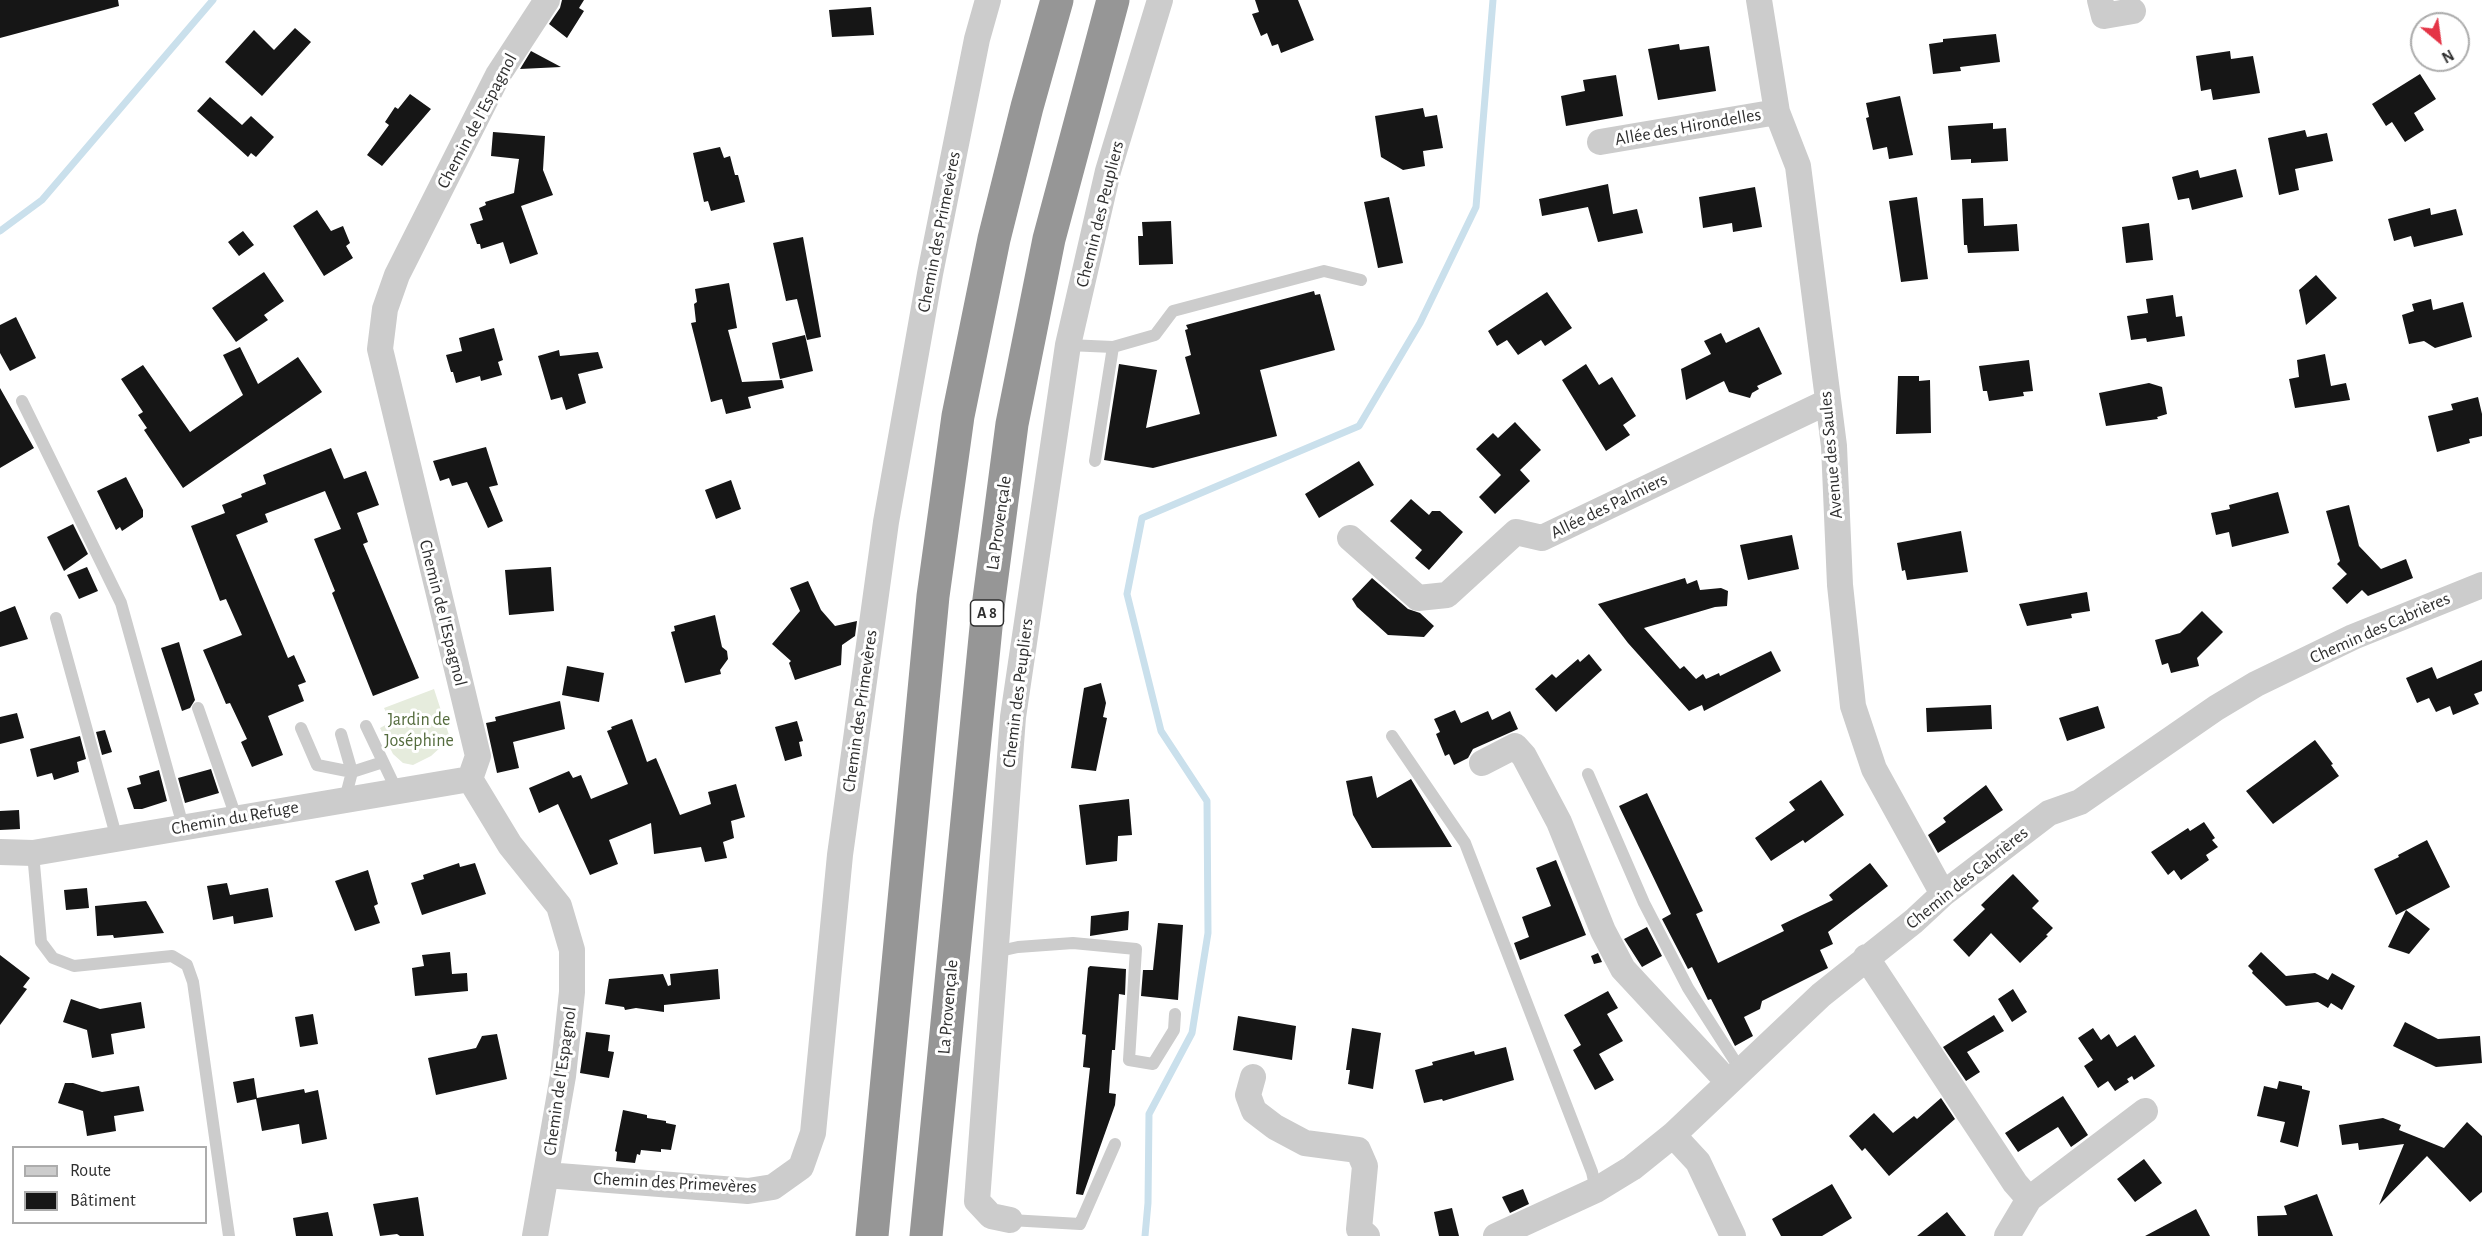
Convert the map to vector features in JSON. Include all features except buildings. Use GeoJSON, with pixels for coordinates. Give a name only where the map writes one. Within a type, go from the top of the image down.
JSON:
{"type":"FeatureCollection","features":[{"type":"Feature","properties":{"kind":"highway"},"geometry":{"type":"LineString","coordinates":[[872,1236],[933,596],[958,416],[994,239],[1057,0]]}},
{"type":"Feature","properties":{"kind":"highway","name":"La Provençale"},"geometry":{"type":"LineString","coordinates":[[926,1236],[986,618],[1012,424],[1049,239],[1113,0]]}},
{"type":"Feature","properties":{"kind":"street","name":"Chemin de l'Espagnol"},"geometry":{"type":"LineString","coordinates":[[535,1236],[563,1076],[572,992],[572,950],[559,906],[510,845],[470,779],[478,756],[380,349],[385,309],[397,275],[498,75],[547,0]]}},
{"type":"Feature","properties":{"kind":"street","name":"Chemin des Primevères"},"geometry":{"type":"LineString","coordinates":[[546,1175],[748,1191],[773,1187],[801,1167],[813,1133],[840,855],[886,522],[930,274],[977,39],[988,0]]}},
{"type":"Feature","properties":{"kind":"street","name":"Chemin des Peupliers"},"geometry":{"type":"LineString","coordinates":[[1010,1220],[991,1216],[977,1201],[1013,717],[1068,345],[1108,171],[1160,0]]}},
{"type":"Feature","properties":{"kind":"street","name":"Avenue des Saules"},"geometry":{"type":"LineString","coordinates":[[1759,0],[1777,112],[1798,166],[1834,446],[1840,585],[1853,706],[1874,769],[1943,894]]}},
{"type":"Feature","properties":{"kind":"street"},"geometry":{"type":"LineString","coordinates":[[2100,0],[2104,16],[2133,11]]}},
{"type":"Feature","properties":{"kind":"street","name":"Allée des Hirondelles"},"geometry":{"type":"LineString","coordinates":[[1600,142],[1777,112]]}},
{"type":"Feature","properties":{"kind":"street","name":"Allée des Palmiers"},"geometry":{"type":"LineString","coordinates":[[1350,538],[1418,598],[1447,595],[1516,532],[1542,538],[1827,402]]}},
{"type":"Feature","properties":{"kind":"street","name":"Chemin des Cabrières"},"geometry":{"type":"LineString","coordinates":[[1496,1236],[1596,1190],[1632,1168],[1672,1135],[1866,957],[1914,921],[1943,894],[2049,813],[2080,802],[2216,708],[2256,684],[2353,637],[2482,585]]}},
{"type":"Feature","properties":{"kind":"street"},"geometry":{"type":"LineString","coordinates":[[1482,763],[1515,746],[1524,756],[1559,822],[1603,931],[1623,969],[1734,1076]]}},
{"type":"Feature","properties":{"kind":"street","name":"Chemin du Refuge"},"geometry":{"type":"LineString","coordinates":[[0,852],[33,853],[470,779]]}},
{"type":"Feature","properties":{"kind":"street"},"geometry":{"type":"LineString","coordinates":[[1866,957],[2015,1183],[2029,1199]]}},
{"type":"Feature","properties":{"kind":"street"},"geometry":{"type":"LineString","coordinates":[[1253,1077],[1248,1095],[1254,1112],[1275,1127],[1305,1143],[1358,1150],[1365,1166],[1359,1229],[1367,1236]]}},
{"type":"Feature","properties":{"kind":"street"},"geometry":{"type":"LineString","coordinates":[[2007,1236],[2029,1199],[2145,1111]]}},
{"type":"Feature","properties":{"kind":"street"},"geometry":{"type":"LineString","coordinates":[[1672,1135],[1698,1162],[1733,1236]]}},
{"type":"Feature","properties":{"kind":"lane"},"geometry":{"type":"LineString","coordinates":[[1068,345],[1113,347],[1155,335],[1173,311],[1324,271],[1361,280]]}},
{"type":"Feature","properties":{"kind":"lane"},"geometry":{"type":"LineString","coordinates":[[1095,461],[1113,347]]}},
{"type":"Feature","properties":{"kind":"lane"},"geometry":{"type":"LineString","coordinates":[[22,401],[121,603],[183,826]]}},
{"type":"Feature","properties":{"kind":"lane"},"geometry":{"type":"LineString","coordinates":[[56,618],[117,839]]}},
{"type":"Feature","properties":{"kind":"lane"},"geometry":{"type":"LineString","coordinates":[[198,708],[236,817]]}},
{"type":"Feature","properties":{"kind":"lane"},"geometry":{"type":"LineString","coordinates":[[366,726],[397,791]]}},
{"type":"Feature","properties":{"kind":"lane"},"geometry":{"type":"LineString","coordinates":[[301,728],[317,765],[352,772],[383,762]]}},
{"type":"Feature","properties":{"kind":"lane"},"geometry":{"type":"LineString","coordinates":[[341,734],[352,772],[345,799]]}},
{"type":"Feature","properties":{"kind":"lane"},"geometry":{"type":"LineString","coordinates":[[1392,736],[1465,843],[1588,1161],[1596,1190]]}},
{"type":"Feature","properties":{"kind":"lane"},"geometry":{"type":"LineString","coordinates":[[1588,774],[1644,903],[1734,1076]]}},
{"type":"Feature","properties":{"kind":"lane"},"geometry":{"type":"LineString","coordinates":[[33,853],[41,942],[53,957],[74,966],[172,956],[187,965],[193,982],[230,1236]]}},
{"type":"Feature","properties":{"kind":"lane"},"geometry":{"type":"LineString","coordinates":[[995,952],[1018,946],[1073,943],[1136,949],[1129,1060],[1153,1064],[1174,1030],[1175,1014]]}},
{"type":"Feature","properties":{"kind":"lane","name":"Chemin des Peupliers"},"geometry":{"type":"LineString","coordinates":[[1010,1220],[1080,1224],[1115,1144]]}},
{"type":"Feature","properties":{"kind":"green space","name":"Jardin de Joséphine"},"geometry":{"type":"Polygon","coordinates":[[[434,689],[449,735],[442,746],[431,756],[413,765],[403,763],[393,754],[380,728],[391,722],[384,708],[434,689]]]}},
{"type":"Feature","properties":{"kind":"waterway"},"geometry":{"type":"LineString","coordinates":[[0,231],[42,200],[213,0]]}},
{"type":"Feature","properties":{"kind":"waterway"},"geometry":{"type":"LineString","coordinates":[[1145,1236],[1148,1203],[1149,1114],[1192,1033],[1208,933],[1207,801],[1161,731],[1127,594],[1142,518],[1359,426],[1420,323],[1476,207],[1493,0]]}}]}
